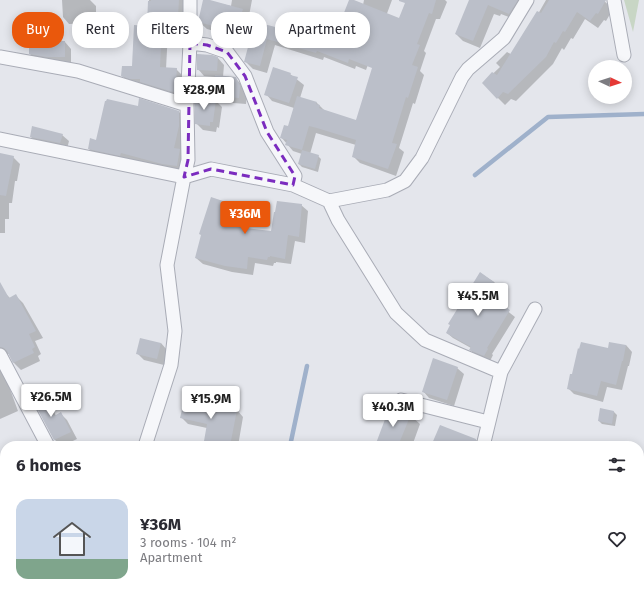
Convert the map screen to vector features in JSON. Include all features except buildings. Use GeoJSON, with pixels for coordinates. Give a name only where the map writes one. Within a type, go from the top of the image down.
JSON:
{"type":"FeatureCollection","features":[{"type":"Feature","properties":{"kind":"street"},"geometry":{"type":"LineString","coordinates":[[190,0],[190,12]]}},
{"type":"Feature","properties":{"kind":"street"},"geometry":{"type":"LineString","coordinates":[[0,139],[184,177],[211,169],[293,185],[329,201],[387,190],[405,181],[422,158],[468,68],[504,38],[527,0]]}},
{"type":"Feature","properties":{"kind":"street"},"geometry":{"type":"LineString","coordinates":[[614,0],[624,55]]}},
{"type":"Feature","properties":{"kind":"street"},"geometry":{"type":"LineString","coordinates":[[203,45],[227,52],[245,76],[267,132],[295,176],[293,185]]}},
{"type":"Feature","properties":{"kind":"street"},"geometry":{"type":"LineString","coordinates":[[147,441],[171,366],[175,331],[167,265],[188,160],[187,104],[190,48]]}},
{"type":"Feature","properties":{"kind":"street"},"geometry":{"type":"LineString","coordinates":[[0,57],[78,71],[187,104]]}},
{"type":"Feature","properties":{"kind":"street"},"geometry":{"type":"LineString","coordinates":[[329,201],[342,227],[396,313],[425,340],[501,372]]}},
{"type":"Feature","properties":{"kind":"street"},"geometry":{"type":"LineString","coordinates":[[484,441],[501,372],[535,309]]}},
{"type":"Feature","properties":{"kind":"street"},"geometry":{"type":"LineString","coordinates":[[0,354],[45,441]]}},
{"type":"Feature","properties":{"kind":"street"},"geometry":{"type":"LineString","coordinates":[[401,400],[488,422]]}},
{"type":"Feature","properties":{"kind":"highlighted area"},"geometry":{"type":"Polygon","coordinates":[[[190,43],[207,45],[227,52],[245,76],[267,132],[295,176],[293,185],[211,169],[184,177],[188,160],[190,43]]]}},
{"type":"Feature","properties":{"kind":"green space"},"geometry":{"type":"Polygon","coordinates":[[[624,0],[639,0],[633,32],[624,0]]]}},
{"type":"Feature","properties":{"kind":"waterway"},"geometry":{"type":"LineString","coordinates":[[475,175],[548,117],[644,114]]}},
{"type":"Feature","properties":{"kind":"waterway"},"geometry":{"type":"LineString","coordinates":[[291,441],[307,366]]}}]}
